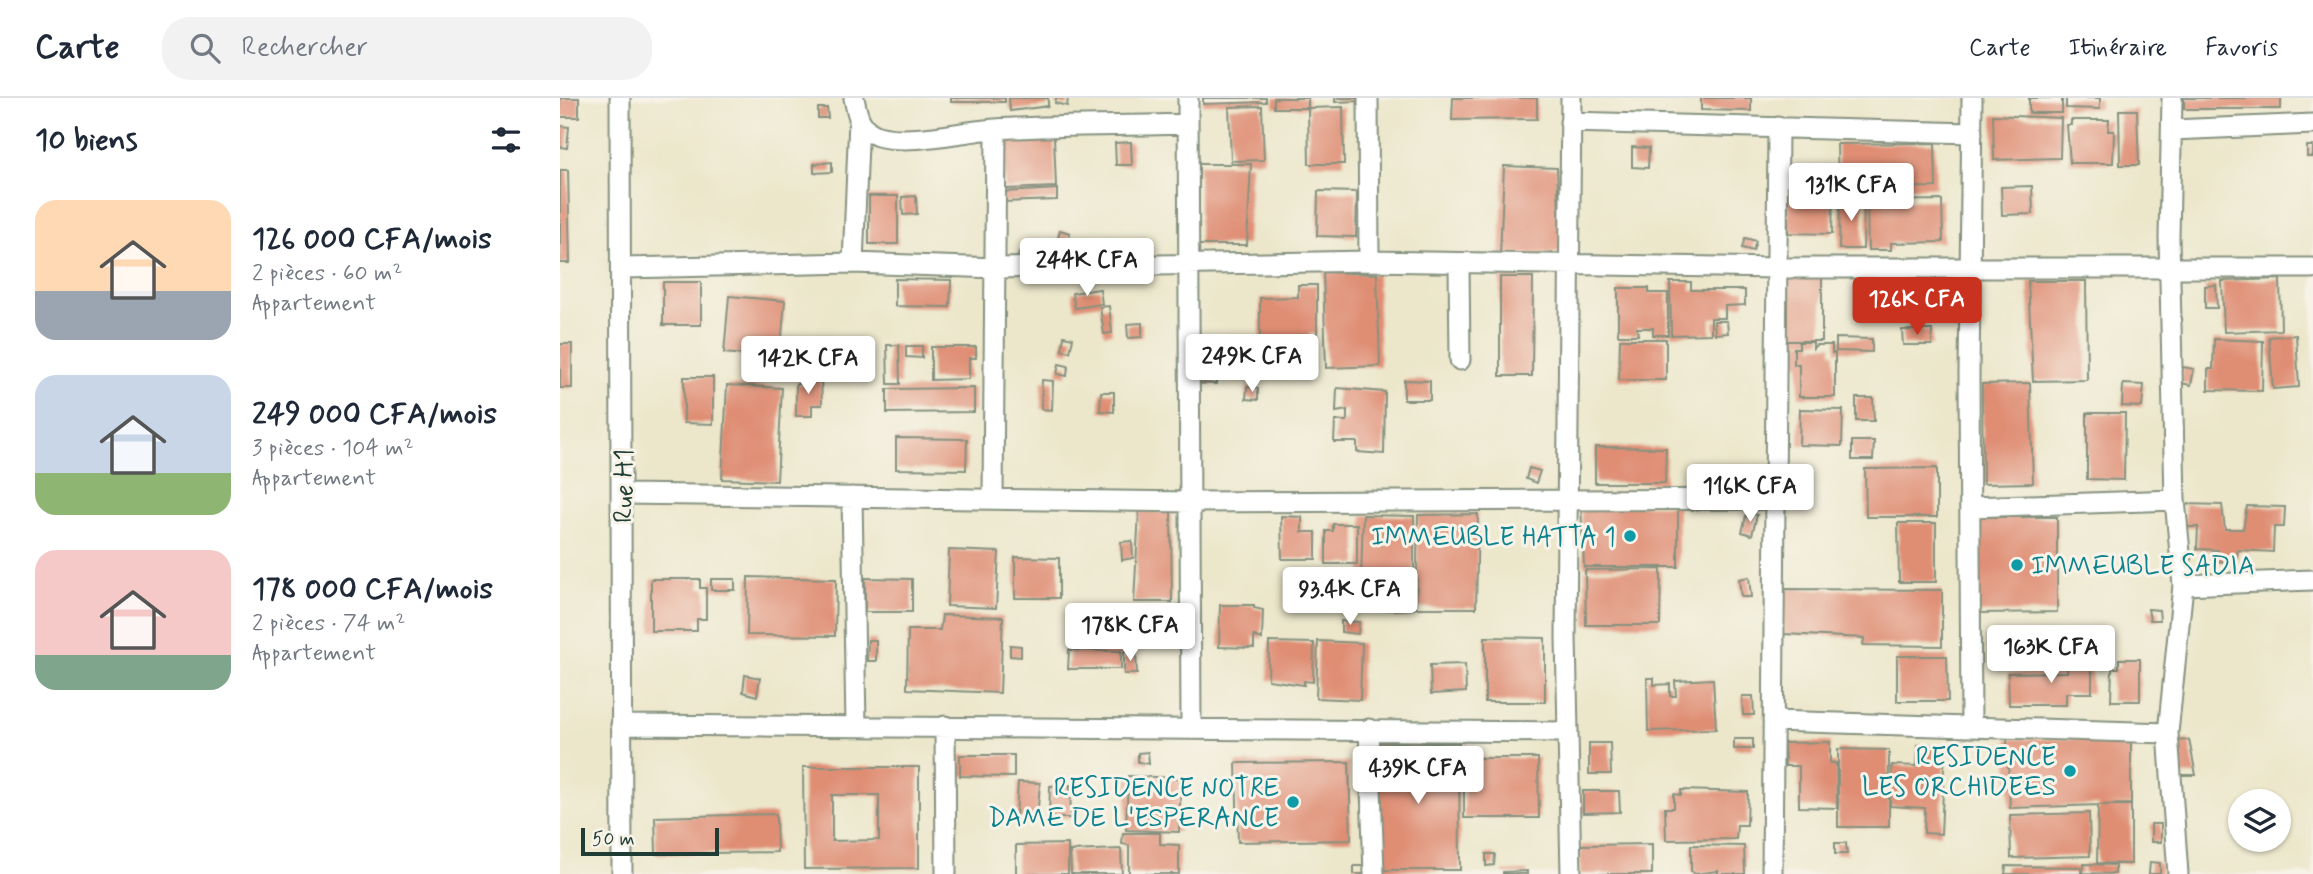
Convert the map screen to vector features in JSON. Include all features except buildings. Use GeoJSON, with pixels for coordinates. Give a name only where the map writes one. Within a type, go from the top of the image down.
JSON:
{"type":"FeatureCollection","features":[{"type":"Feature","properties":{"kind":"street","name":"Rue H1"},"geometry":{"type":"LineString","coordinates":[[620,98],[623,268],[622,874]]}},
{"type":"Feature","properties":{"kind":"street"},"geometry":{"type":"LineString","coordinates":[[853,263],[859,120],[854,98]]}},
{"type":"Feature","properties":{"kind":"street"},"geometry":{"type":"LineString","coordinates":[[1188,98],[1191,727]]}},
{"type":"Feature","properties":{"kind":"street"},"geometry":{"type":"LineString","coordinates":[[1368,98],[1369,261]]}},
{"type":"Feature","properties":{"kind":"street"},"geometry":{"type":"LineString","coordinates":[[1571,98],[1567,732],[1571,874]]}},
{"type":"Feature","properties":{"kind":"street"},"geometry":{"type":"LineString","coordinates":[[1971,727],[1972,98]]}},
{"type":"Feature","properties":{"kind":"street"},"geometry":{"type":"LineString","coordinates":[[2172,98],[2170,270],[2175,500],[2183,585],[2168,733],[2178,874]]}},
{"type":"Feature","properties":{"kind":"street"},"geometry":{"type":"LineString","coordinates":[[859,120],[877,136],[897,138],[996,129],[1188,124]]}},
{"type":"Feature","properties":{"kind":"street"},"geometry":{"type":"LineString","coordinates":[[1570,122],[1972,133]]}},
{"type":"Feature","properties":{"kind":"street"},"geometry":{"type":"LineString","coordinates":[[2172,130],[2313,124]]}},
{"type":"Feature","properties":{"kind":"street"},"geometry":{"type":"LineString","coordinates":[[1772,874],[1778,127]]}},
{"type":"Feature","properties":{"kind":"street"},"geometry":{"type":"LineString","coordinates":[[993,499],[997,268],[996,129]]}},
{"type":"Feature","properties":{"kind":"street"},"geometry":{"type":"LineString","coordinates":[[623,268],[853,263],[997,268],[1369,261],[1777,268],[2313,268]]}},
{"type":"Feature","properties":{"kind":"street"},"geometry":{"type":"LineString","coordinates":[[1459,263],[1460,360]]}},
{"type":"Feature","properties":{"kind":"street"},"geometry":{"type":"LineString","coordinates":[[623,494],[1192,502],[1775,499]]}},
{"type":"Feature","properties":{"kind":"street"},"geometry":{"type":"LineString","coordinates":[[852,497],[856,726]]}},
{"type":"Feature","properties":{"kind":"street"},"geometry":{"type":"LineString","coordinates":[[1970,507],[2175,500]]}},
{"type":"Feature","properties":{"kind":"street"},"geometry":{"type":"LineString","coordinates":[[2183,585],[2313,580]]}},
{"type":"Feature","properties":{"kind":"street"},"geometry":{"type":"LineString","coordinates":[[1773,721],[2168,733]]}},
{"type":"Feature","properties":{"kind":"street"},"geometry":{"type":"LineString","coordinates":[[621,725],[1191,727],[1567,732]]}},
{"type":"Feature","properties":{"kind":"street"},"geometry":{"type":"LineString","coordinates":[[945,726],[946,874]]}},
{"type":"Feature","properties":{"kind":"street"},"geometry":{"type":"LineString","coordinates":[[1369,729],[1374,874]]}},
{"type":"Feature","properties":{"kind":"place","name":"IMMEUBLE HATTA 1"},"geometry":{"type":"Point","coordinates":[1630,536]}},
{"type":"Feature","properties":{"kind":"place","name":"IMMEUBLE SADIA"},"geometry":{"type":"Point","coordinates":[2017,565]}},
{"type":"Feature","properties":{"kind":"place","name":"RESIDENCE LES ORCHIDEES"},"geometry":{"type":"Point","coordinates":[2070,771]}},
{"type":"Feature","properties":{"kind":"place","name":"RESIDENCE NOTRE DAME DE L'ESPERANCE"},"geometry":{"type":"Point","coordinates":[1293,802]}}]}
